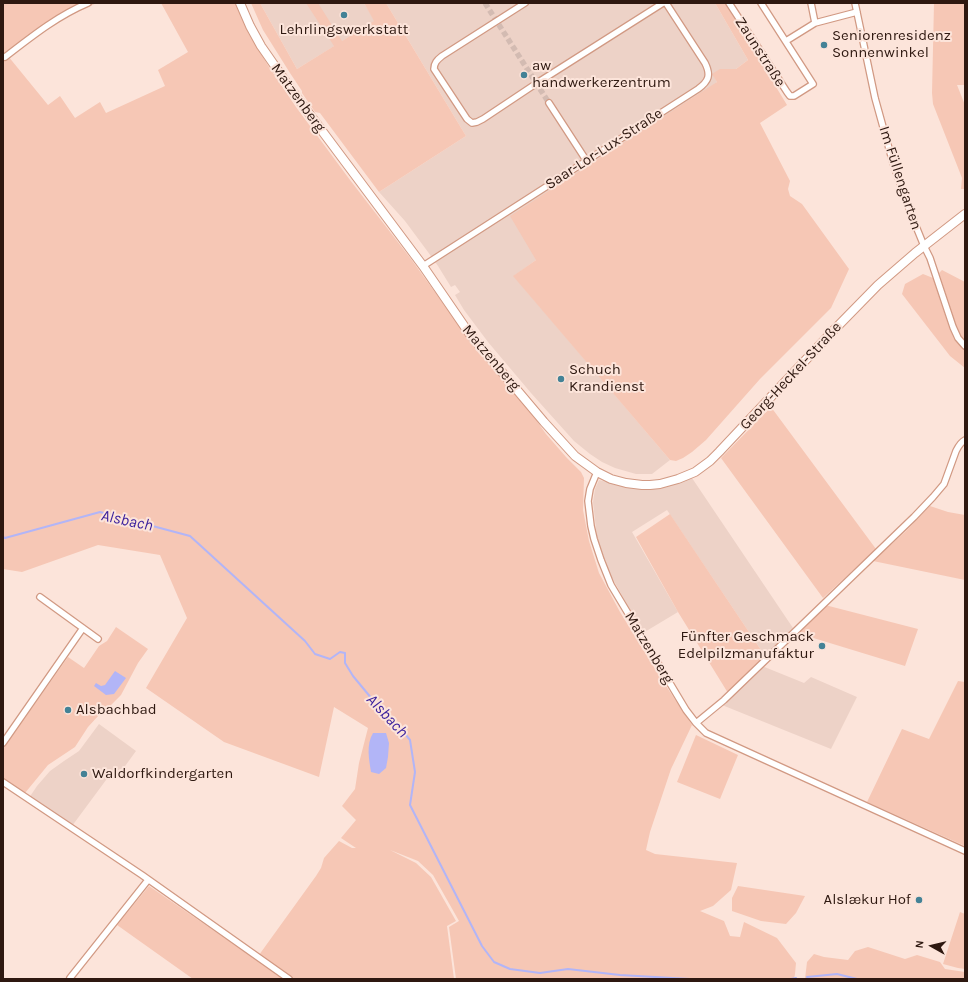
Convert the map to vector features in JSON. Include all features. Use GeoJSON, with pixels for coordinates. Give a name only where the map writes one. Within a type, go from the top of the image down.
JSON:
{"type":"FeatureCollection","features":[{"type":"Feature","properties":{"kind":"street"},"geometry":{"type":"LineString","coordinates":[[5,57],[55,20],[88,3]]}},
{"type":"Feature","properties":{"kind":"street","name":"Matzenberg"},"geometry":{"type":"LineString","coordinates":[[240,3],[261,46],[297,98],[423,266],[470,333],[544,422],[575,456],[597,472],[590,490],[588,501],[591,526],[601,560],[611,585],[624,609],[696,723],[711,736],[965,851]]}},
{"type":"Feature","properties":{"kind":"street"},"geometry":{"type":"LineString","coordinates":[[525,3],[442,56],[434,64],[434,69],[467,119],[472,123],[483,119],[663,3]]}},
{"type":"Feature","properties":{"kind":"street","name":"Saar-Lor-Lux-Straße"},"geometry":{"type":"LineString","coordinates":[[423,266],[706,83],[709,74],[708,69],[666,3]]}},
{"type":"Feature","properties":{"kind":"street","name":"Zaunstraße"},"geometry":{"type":"LineString","coordinates":[[729,3],[786,92],[790,96],[794,96],[813,84],[786,42]]}},
{"type":"Feature","properties":{"kind":"street"},"geometry":{"type":"LineString","coordinates":[[760,3],[786,42],[815,23],[857,12]]}},
{"type":"Feature","properties":{"kind":"street"},"geometry":{"type":"LineString","coordinates":[[811,3],[815,23]]}},
{"type":"Feature","properties":{"kind":"street","name":"Im Füllengarten"},"geometry":{"type":"LineString","coordinates":[[855,3],[874,92],[893,163],[911,214],[930,258],[952,327],[958,338],[965,346]]}},
{"type":"Feature","properties":{"kind":"street"},"geometry":{"type":"LineString","coordinates":[[549,103],[586,160]]}},
{"type":"Feature","properties":{"kind":"street","name":"Georg-Heckel-Straße"},"geometry":{"type":"LineString","coordinates":[[597,472],[611,479],[626,483],[650,485],[678,479],[702,468],[878,285],[965,214]]}},
{"type":"Feature","properties":{"kind":"street"},"geometry":{"type":"LineString","coordinates":[[696,723],[728,696],[914,517],[944,484],[956,451],[965,440]]}},
{"type":"Feature","properties":{"kind":"street"},"geometry":{"type":"LineString","coordinates":[[40,597],[98,639]]}},
{"type":"Feature","properties":{"kind":"street"},"geometry":{"type":"LineString","coordinates":[[3,743],[83,628]]}},
{"type":"Feature","properties":{"kind":"street"},"geometry":{"type":"LineString","coordinates":[[3,782],[148,880],[289,979]]}},
{"type":"Feature","properties":{"kind":"street"},"geometry":{"type":"LineString","coordinates":[[70,978],[148,880]]}},
{"type":"Feature","properties":{"kind":"shaded area"},"geometry":{"type":"Polygon","coordinates":[[[3,3],[97,3],[54,23],[8,56],[48,105],[60,96],[75,118],[100,102],[106,113],[165,86],[158,70],[188,52],[161,3],[235,3],[249,34],[296,107],[411,259],[468,338],[534,417],[546,434],[581,472],[584,478],[583,510],[589,541],[599,573],[620,612],[692,725],[671,769],[650,832],[646,850],[655,854],[737,863],[731,890],[713,906],[700,911],[724,921],[730,936],[740,937],[744,922],[777,938],[796,963],[794,979],[456,979],[449,927],[459,921],[433,875],[418,861],[390,850],[416,863],[431,877],[456,921],[447,926],[454,979],[294,979],[259,955],[316,876],[321,868],[324,858],[339,841],[352,848],[356,848],[341,838],[356,820],[342,806],[355,789],[359,763],[368,728],[334,707],[319,777],[224,742],[146,688],[187,618],[160,555],[98,545],[22,572],[3,569],[3,3]]]}},
{"type":"Feature","properties":{"kind":"shaded area"},"geometry":{"type":"Polygon","coordinates":[[[251,3],[260,3],[297,69],[334,46],[306,3],[318,3],[342,41],[374,21],[364,3],[386,3],[466,136],[379,192],[320,113],[315,112],[302,93],[263,30],[251,3]]]}},
{"type":"Feature","properties":{"kind":"shaded area"},"geometry":{"type":"Polygon","coordinates":[[[260,3],[364,3],[375,21],[297,69],[260,3]]]}},
{"type":"Feature","properties":{"kind":"shaded area"},"geometry":{"type":"Polygon","coordinates":[[[386,3],[715,3],[748,60],[736,69],[713,74],[717,82],[536,260],[514,276],[670,460],[652,474],[636,474],[615,468],[602,462],[574,441],[488,342],[464,310],[455,295],[460,292],[455,285],[451,287],[438,266],[405,221],[379,192],[466,136],[386,3]]]}},
{"type":"Feature","properties":{"kind":"shaded area"},"geometry":{"type":"Polygon","coordinates":[[[715,3],[725,3],[787,105],[760,123],[790,181],[788,189],[790,196],[802,204],[849,269],[831,308],[760,379],[706,440],[692,452],[676,461],[670,460],[513,276],[536,260],[510,216],[717,82],[712,74],[720,69],[736,69],[748,60],[715,3]]]}},
{"type":"Feature","properties":{"kind":"shaded area"},"geometry":{"type":"Polygon","coordinates":[[[934,3],[965,3],[965,85],[957,85],[965,105],[965,189],[961,189],[962,178],[933,104],[934,3]]]}},
{"type":"Feature","properties":{"kind":"shaded area"},"geometry":{"type":"Polygon","coordinates":[[[942,270],[965,282],[965,340],[961,336],[956,325],[939,273],[942,270]]]}},
{"type":"Feature","properties":{"kind":"shaded area"},"geometry":{"type":"Polygon","coordinates":[[[923,274],[933,278],[954,339],[965,350],[965,368],[950,356],[902,294],[905,284],[923,274]]]}},
{"type":"Feature","properties":{"kind":"shaded area"},"geometry":{"type":"Polygon","coordinates":[[[771,407],[876,549],[823,598],[721,458],[771,407]]]}},
{"type":"Feature","properties":{"kind":"shaded area"},"geometry":{"type":"Polygon","coordinates":[[[692,478],[793,628],[765,656],[667,510],[632,532],[678,612],[643,633],[610,574],[597,538],[593,502],[595,489],[599,480],[640,489],[655,489],[692,478]]]}},
{"type":"Feature","properties":{"kind":"shaded area"},"geometry":{"type":"Polygon","coordinates":[[[930,506],[948,512],[965,515],[965,580],[873,561],[905,532],[930,506]]]}},
{"type":"Feature","properties":{"kind":"shaded area"},"geometry":{"type":"Polygon","coordinates":[[[670,514],[765,656],[728,693],[678,612],[636,537],[670,514]]]}},
{"type":"Feature","properties":{"kind":"shaded area"},"geometry":{"type":"Polygon","coordinates":[[[825,605],[918,629],[905,666],[797,633],[825,605]]]}},
{"type":"Feature","properties":{"kind":"shaded area","name":"Alsbachbad"},"geometry":{"type":"Polygon","coordinates":[[[116,627],[148,649],[138,663],[121,695],[88,727],[75,747],[48,765],[25,793],[3,779],[3,749],[68,657],[84,668],[99,646],[107,641],[116,627]]]}},
{"type":"Feature","properties":{"kind":"shaded area"},"geometry":{"type":"Polygon","coordinates":[[[762,666],[804,683],[811,677],[857,697],[831,749],[722,705],[762,666]]]}},
{"type":"Feature","properties":{"kind":"shaded area"},"geometry":{"type":"Polygon","coordinates":[[[958,681],[965,682],[965,846],[867,802],[902,729],[929,739],[958,681]]]}},
{"type":"Feature","properties":{"kind":"shaded area","name":"Waldorfkindergarten"},"geometry":{"type":"Polygon","coordinates":[[[99,724],[136,751],[115,780],[109,776],[72,826],[29,798],[50,771],[79,751],[99,724]]]}},
{"type":"Feature","properties":{"kind":"shaded area"},"geometry":{"type":"Polygon","coordinates":[[[696,735],[738,755],[720,799],[677,782],[696,735]]]}},
{"type":"Feature","properties":{"kind":"shaded area"},"geometry":{"type":"Polygon","coordinates":[[[149,886],[284,979],[193,979],[117,925],[149,886]]]}},
{"type":"Feature","properties":{"kind":"shaded area"},"geometry":{"type":"Polygon","coordinates":[[[738,886],[805,896],[796,913],[786,924],[761,921],[732,911],[732,898],[738,886]]]}},
{"type":"Feature","properties":{"kind":"shaded area"},"geometry":{"type":"Polygon","coordinates":[[[960,912],[965,914],[965,969],[943,964],[960,912]]]}},
{"type":"Feature","properties":{"kind":"shaded area"},"geometry":{"type":"Polygon","coordinates":[[[868,947],[905,959],[917,955],[940,962],[945,969],[965,972],[965,979],[805,979],[807,962],[814,954],[824,957],[848,960],[855,951],[868,947]]]}},
{"type":"Feature","properties":{"kind":"water"},"geometry":{"type":"Polygon","coordinates":[[[115,671],[126,678],[114,694],[106,695],[94,686],[96,683],[101,686],[105,685],[115,671]]]}},
{"type":"Feature","properties":{"kind":"water"},"geometry":{"type":"Polygon","coordinates":[[[373,733],[386,733],[389,743],[386,768],[379,774],[371,772],[369,762],[369,742],[373,733]]]}},
{"type":"Feature","properties":{"kind":"waterway","name":"Alsbach"},"geometry":{"type":"LineString","coordinates":[[3,537],[5,538],[100,512],[190,536],[305,641],[315,654],[330,659],[340,652],[345,653],[345,663],[353,676],[377,705],[380,711],[397,724],[410,740],[415,772],[410,805],[482,946],[494,962],[510,969],[540,973],[568,969],[620,975],[690,979]]}},
{"type":"Feature","properties":{"kind":"waterway","name":"Alsbach"},"geometry":{"type":"LineString","coordinates":[[807,977],[837,974],[857,979]]}},
{"type":"Feature","properties":{"kind":"waterway","name":"Alsbach"},"geometry":{"type":"LineString","coordinates":[[791,979],[796,978]]}},
{"type":"Feature","properties":{"kind":"tunnel"},"geometry":{"type":"LineString","coordinates":[[485,3],[549,103]]}},
{"type":"Feature","properties":{"kind":"place","name":"Lehrlingswerkstatt"},"geometry":{"type":"Point","coordinates":[344,15]}},
{"type":"Feature","properties":{"kind":"place","name":"Seniorenresidenz Sonnenwinkel"},"geometry":{"type":"Point","coordinates":[824,45]}},
{"type":"Feature","properties":{"kind":"place","name":"aw handwerkerzentrum"},"geometry":{"type":"Point","coordinates":[524,75]}},
{"type":"Feature","properties":{"kind":"place","name":"Schuch Krandienst"},"geometry":{"type":"Point","coordinates":[561,379]}},
{"type":"Feature","properties":{"kind":"place","name":"Fünfter Geschmack Edelpilzmanufaktur"},"geometry":{"type":"Point","coordinates":[822,646]}},
{"type":"Feature","properties":{"kind":"place","name":"Alsbachbad"},"geometry":{"type":"Point","coordinates":[68,710]}},
{"type":"Feature","properties":{"kind":"place","name":"Waldorfkindergarten"},"geometry":{"type":"Point","coordinates":[84,774]}},
{"type":"Feature","properties":{"kind":"place","name":"Alslækur Hof"},"geometry":{"type":"Point","coordinates":[919,900]}}]}
